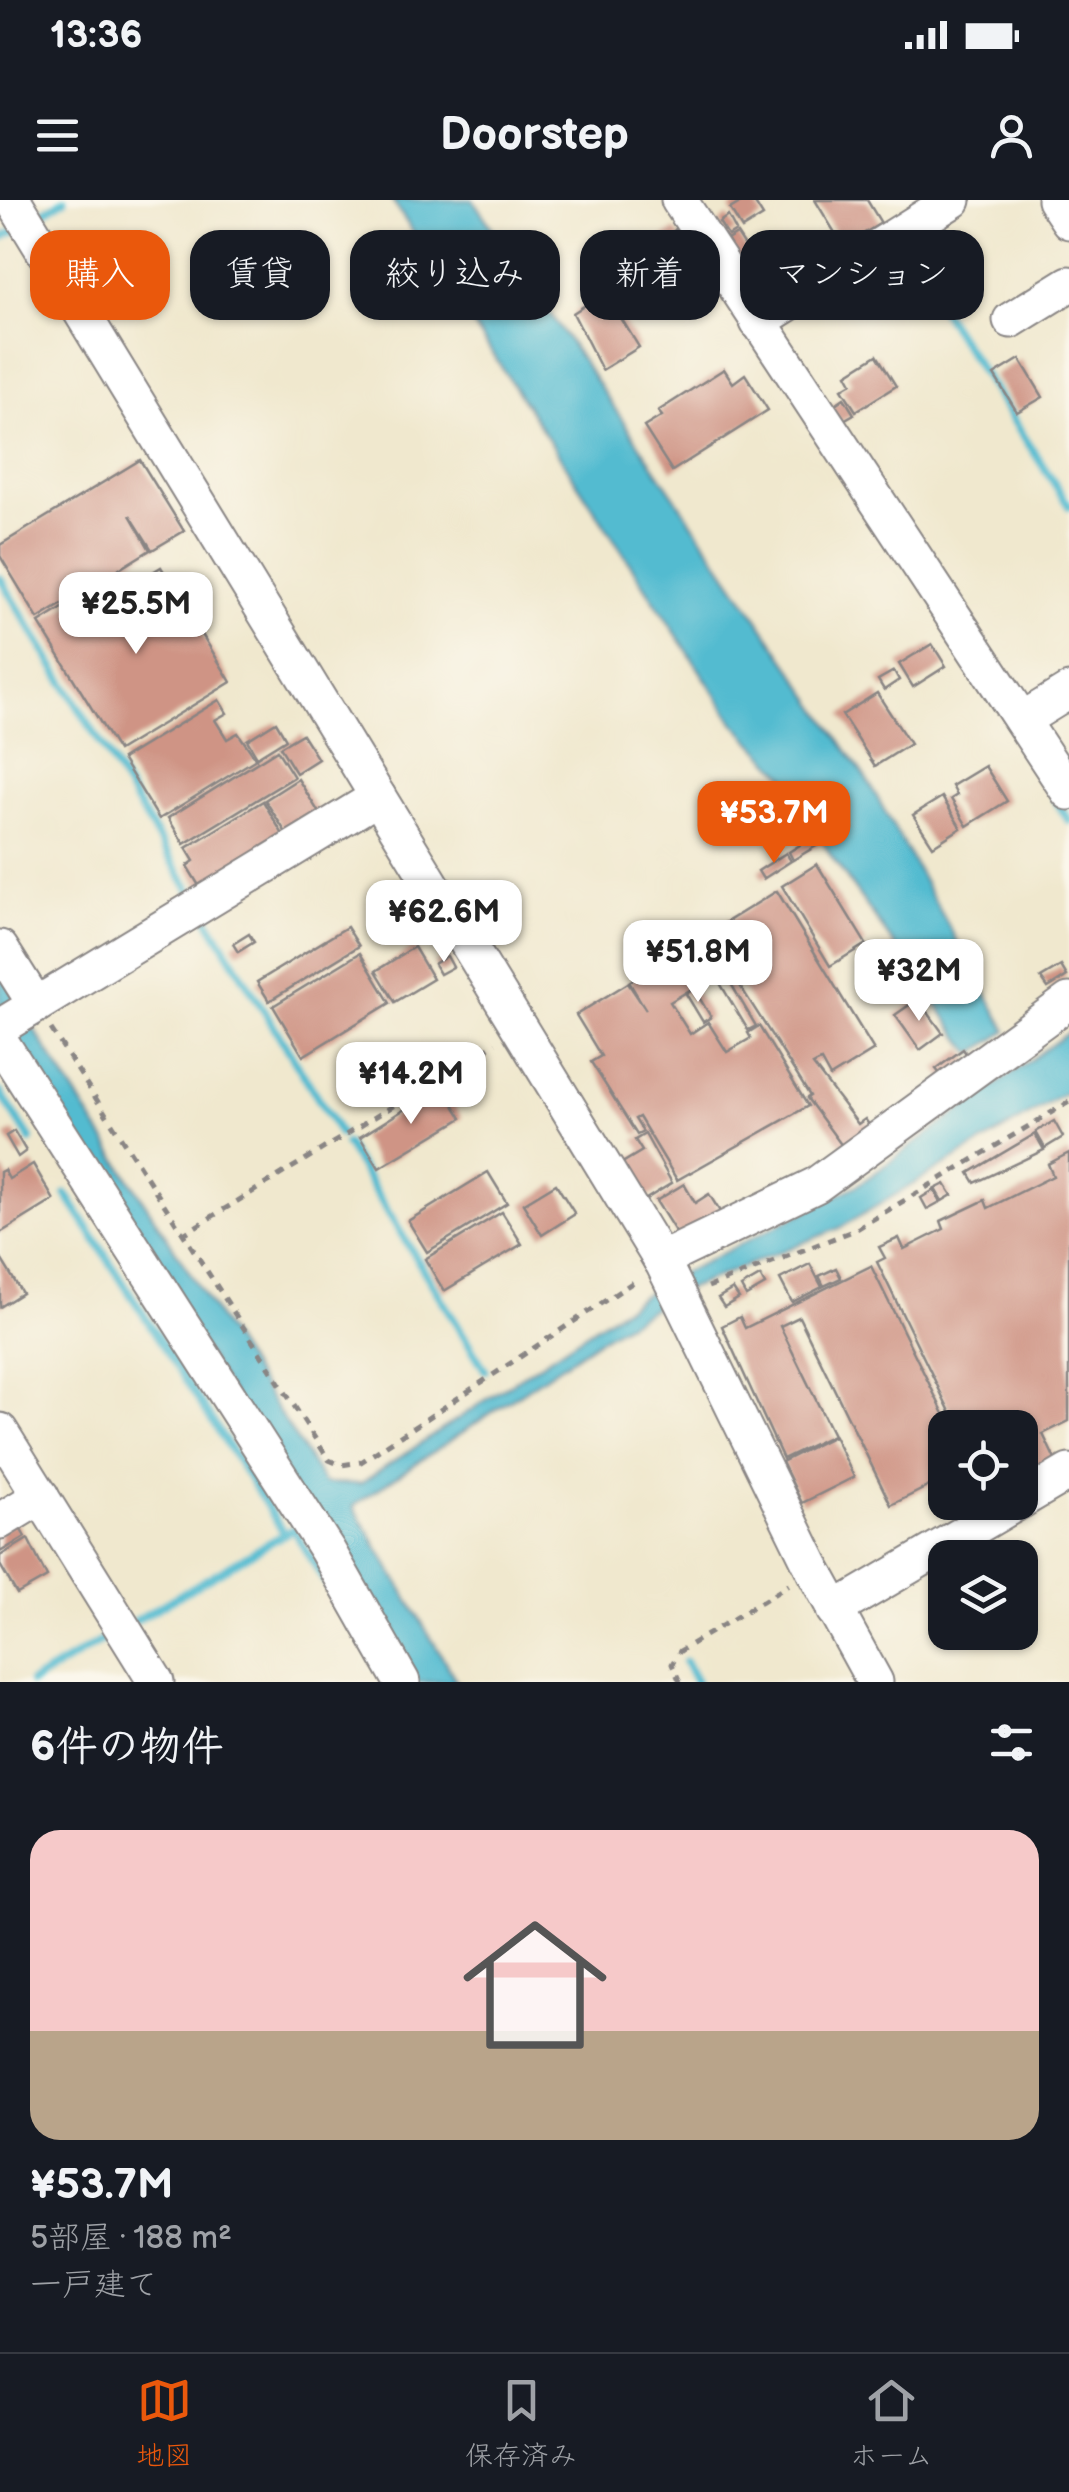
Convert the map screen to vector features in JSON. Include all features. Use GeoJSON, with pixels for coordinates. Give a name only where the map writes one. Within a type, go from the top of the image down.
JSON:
{"type":"FeatureCollection","features":[{"type":"Feature","properties":{"kind":"street"},"geometry":{"type":"LineString","coordinates":[[12,200],[670,1278],[834,1610],[875,1682]]}},
{"type":"Feature","properties":{"kind":"street"},"geometry":{"type":"LineString","coordinates":[[678,200],[1069,792]]}},
{"type":"Feature","properties":{"kind":"street"},"geometry":{"type":"LineString","coordinates":[[758,322],[953,200]]}},
{"type":"Feature","properties":{"kind":"street"},"geometry":{"type":"LineString","coordinates":[[1055,200],[1069,221]]}},
{"type":"Feature","properties":{"kind":"street"},"geometry":{"type":"LineString","coordinates":[[1011,320],[1069,284]]}},
{"type":"Feature","properties":{"kind":"street"},"geometry":{"type":"LineString","coordinates":[[1022,720],[1069,691]]}},
{"type":"Feature","properties":{"kind":"street"},"geometry":{"type":"LineString","coordinates":[[0,948],[16,1017],[378,797]]}},
{"type":"Feature","properties":{"kind":"street"},"geometry":{"type":"LineString","coordinates":[[670,1278],[816,1184],[1069,1001]]}},
{"type":"Feature","properties":{"kind":"street"},"geometry":{"type":"LineString","coordinates":[[0,1041],[327,1550],[401,1682]]}},
{"type":"Feature","properties":{"kind":"street"},"geometry":{"type":"LineString","coordinates":[[0,1431],[156,1682]]}},
{"type":"Feature","properties":{"kind":"street"},"geometry":{"type":"LineString","coordinates":[[1038,1491],[1069,1472]]}},
{"type":"Feature","properties":{"kind":"street"},"geometry":{"type":"LineString","coordinates":[[0,1521],[40,1496]]}},
{"type":"Feature","properties":{"kind":"street"},"geometry":{"type":"LineString","coordinates":[[834,1610],[988,1520]]}},
{"type":"Feature","properties":{"kind":"path"},"geometry":{"type":"LineString","coordinates":[[16,1017],[182,1236],[320,1451],[341,1464],[361,1462],[670,1278],[855,1230],[1069,1102]]}},
{"type":"Feature","properties":{"kind":"path"},"geometry":{"type":"LineString","coordinates":[[182,1236],[520,1029]]}},
{"type":"Feature","properties":{"kind":"path"},"geometry":{"type":"LineString","coordinates":[[680,1682],[672,1664],[680,1651],[814,1570]]}},
{"type":"Feature","properties":{"kind":"water"},"geometry":{"type":"Polygon","coordinates":[[[392,200],[473,200],[493,230],[412,230],[392,200]]]}},
{"type":"Feature","properties":{"kind":"water"},"geometry":{"type":"Polygon","coordinates":[[[471,320],[555,320],[869,783],[1007,1031],[972,1054],[831,856],[787,778],[735,724],[471,320]]]}},
{"type":"Feature","properties":{"kind":"water"},"geometry":{"type":"Polygon","coordinates":[[[0,969],[28,1020],[324,1483],[360,1484],[657,1286],[858,1185],[1069,1032],[1069,1091],[840,1228],[682,1291],[605,1336],[353,1506],[457,1682],[411,1682],[0,1021],[0,969]]]}},
{"type":"Feature","properties":{"kind":"building"},"geometry":{"type":"Polygon","coordinates":[[[753,200],[763,216],[742,229],[730,209],[753,200]]]}},
{"type":"Feature","properties":{"kind":"building"},"geometry":{"type":"Polygon","coordinates":[[[815,200],[867,200],[881,223],[869,230],[833,230],[815,200]]]}},
{"type":"Feature","properties":{"kind":"building"},"geometry":{"type":"Polygon","coordinates":[[[728,216],[736,231],[728,236],[719,222],[728,216]]]}},
{"type":"Feature","properties":{"kind":"building"},"geometry":{"type":"Polygon","coordinates":[[[737,234],[740,264],[739,265],[724,242],[737,234]]]}},
{"type":"Feature","properties":{"kind":"building"},"geometry":{"type":"Polygon","coordinates":[[[580,308],[580,320],[622,320],[639,347],[602,370],[573,313],[580,308]]]}},
{"type":"Feature","properties":{"kind":"building"},"geometry":{"type":"Polygon","coordinates":[[[877,355],[896,386],[856,411],[842,389],[852,383],[847,374],[877,355]]]}},
{"type":"Feature","properties":{"kind":"building"},"geometry":{"type":"Polygon","coordinates":[[[1020,359],[1043,397],[1017,412],[994,375],[1020,359]]]}},
{"type":"Feature","properties":{"kind":"building"},"geometry":{"type":"Polygon","coordinates":[[[724,369],[733,383],[745,374],[768,410],[672,471],[644,427],[662,416],[658,411],[724,369]]]}},
{"type":"Feature","properties":{"kind":"building"},"geometry":{"type":"Polygon","coordinates":[[[844,398],[854,414],[840,422],[831,407],[844,398]]]}},
{"type":"Feature","properties":{"kind":"building"},"geometry":{"type":"Polygon","coordinates":[[[140,460],[184,531],[152,550],[130,515],[150,550],[38,619],[0,556],[0,545],[140,460]]]}},
{"type":"Feature","properties":{"kind":"building"},"geometry":{"type":"Polygon","coordinates":[[[161,567],[231,682],[118,751],[39,623],[84,595],[92,609],[161,567]]]}},
{"type":"Feature","properties":{"kind":"building"},"geometry":{"type":"Polygon","coordinates":[[[932,644],[946,666],[913,687],[899,664],[932,644]]]}},
{"type":"Feature","properties":{"kind":"building"},"geometry":{"type":"Polygon","coordinates":[[[894,671],[899,680],[884,690],[878,680],[894,671]]]}},
{"type":"Feature","properties":{"kind":"building"},"geometry":{"type":"Polygon","coordinates":[[[877,693],[910,744],[875,766],[842,715],[877,693]]]}},
{"type":"Feature","properties":{"kind":"building"},"geometry":{"type":"Polygon","coordinates":[[[219,700],[227,713],[215,720],[227,739],[238,733],[256,759],[159,819],[122,759],[219,700]]]}},
{"type":"Feature","properties":{"kind":"building"},"geometry":{"type":"Polygon","coordinates":[[[276,722],[286,739],[257,757],[247,740],[276,722]]]}},
{"type":"Feature","properties":{"kind":"building"},"geometry":{"type":"Polygon","coordinates":[[[302,734],[318,759],[296,773],[280,747],[302,734]]]}},
{"type":"Feature","properties":{"kind":"building"},"geometry":{"type":"Polygon","coordinates":[[[277,750],[294,777],[184,844],[168,818],[277,750]]]}},
{"type":"Feature","properties":{"kind":"building"},"geometry":{"type":"Polygon","coordinates":[[[985,766],[1007,801],[967,826],[951,799],[957,795],[952,786],[985,766]]]}},
{"type":"Feature","properties":{"kind":"building"},"geometry":{"type":"Polygon","coordinates":[[[298,779],[321,816],[288,836],[265,800],[298,779]]]}},
{"type":"Feature","properties":{"kind":"building"},"geometry":{"type":"Polygon","coordinates":[[[942,797],[961,828],[933,846],[913,815],[942,797]]]}},
{"type":"Feature","properties":{"kind":"building"},"geometry":{"type":"Polygon","coordinates":[[[263,801],[285,838],[201,889],[187,866],[194,861],[186,848],[263,801]]]}},
{"type":"Feature","properties":{"kind":"building"},"geometry":{"type":"Polygon","coordinates":[[[816,835],[821,843],[793,860],[789,852],[816,835]]]}},
{"type":"Feature","properties":{"kind":"building"},"geometry":{"type":"Polygon","coordinates":[[[786,853],[791,861],[763,879],[758,871],[786,853]]]}},
{"type":"Feature","properties":{"kind":"building"},"geometry":{"type":"Polygon","coordinates":[[[817,864],[866,944],[830,966],[782,886],[817,864]]]}},
{"type":"Feature","properties":{"kind":"building"},"geometry":{"type":"Polygon","coordinates":[[[777,891],[874,1050],[830,1077],[821,1061],[813,1065],[858,1124],[865,1119],[872,1129],[845,1150],[807,1098],[810,1096],[707,934],[777,891]]]}},
{"type":"Feature","properties":{"kind":"building"},"geometry":{"type":"Polygon","coordinates":[[[415,895],[423,909],[404,920],[395,907],[415,895]]]}},
{"type":"Feature","properties":{"kind":"building"},"geometry":{"type":"Polygon","coordinates":[[[347,927],[359,946],[269,1001],[257,982],[347,927]]]}},
{"type":"Feature","properties":{"kind":"building"},"geometry":{"type":"Polygon","coordinates":[[[249,934],[254,942],[238,952],[233,944],[249,934]]]}},
{"type":"Feature","properties":{"kind":"building"},"geometry":{"type":"Polygon","coordinates":[[[704,938],[756,1026],[748,1030],[696,943],[704,938]]]}},
{"type":"Feature","properties":{"kind":"building"},"geometry":{"type":"Polygon","coordinates":[[[414,947],[433,979],[395,1002],[376,971],[414,947]]]}},
{"type":"Feature","properties":{"kind":"building"},"geometry":{"type":"Polygon","coordinates":[[[360,953],[390,1003],[303,1056],[273,1006],[360,953]]]}},
{"type":"Feature","properties":{"kind":"building"},"geometry":{"type":"Polygon","coordinates":[[[673,955],[693,988],[670,1002],[690,1034],[708,1022],[727,1052],[751,1038],[748,1033],[759,1026],[808,1106],[677,1180],[639,1117],[635,1119],[643,1132],[637,1135],[591,1062],[601,1056],[576,1015],[628,983],[646,1010],[629,982],[673,955]]]}},
{"type":"Feature","properties":{"kind":"building"},"geometry":{"type":"Polygon","coordinates":[[[447,956],[453,967],[440,974],[434,964],[447,956]]]}},
{"type":"Feature","properties":{"kind":"building"},"geometry":{"type":"Polygon","coordinates":[[[1061,966],[1067,976],[1048,988],[1041,978],[1061,966]]]}},
{"type":"Feature","properties":{"kind":"building"},"geometry":{"type":"Polygon","coordinates":[[[694,989],[711,1017],[703,1022],[686,994],[694,989]]]}},
{"type":"Feature","properties":{"kind":"building"},"geometry":{"type":"Polygon","coordinates":[[[918,999],[943,1033],[920,1050],[895,1015],[918,999]]]}},
{"type":"Feature","properties":{"kind":"building"},"geometry":{"type":"Polygon","coordinates":[[[963,1049],[970,1059],[944,1079],[936,1069],[963,1049]]]}},
{"type":"Feature","properties":{"kind":"building"},"geometry":{"type":"Polygon","coordinates":[[[442,1086],[462,1118],[379,1168],[360,1137],[442,1086]]]}},
{"type":"Feature","properties":{"kind":"building"},"geometry":{"type":"Polygon","coordinates":[[[1054,1121],[1063,1137],[1045,1148],[1036,1132],[1054,1121]]]}},
{"type":"Feature","properties":{"kind":"building"},"geometry":{"type":"Polygon","coordinates":[[[14,1131],[26,1151],[18,1157],[6,1136],[14,1131]]]}},
{"type":"Feature","properties":{"kind":"building"},"geometry":{"type":"Polygon","coordinates":[[[645,1134],[672,1183],[641,1202],[619,1165],[642,1151],[635,1140],[645,1134]]]}},
{"type":"Feature","properties":{"kind":"building"},"geometry":{"type":"Polygon","coordinates":[[[1035,1134],[1044,1150],[975,1183],[969,1173],[1035,1134]]]}},
{"type":"Feature","properties":{"kind":"building"},"geometry":{"type":"Polygon","coordinates":[[[1069,1153],[1069,1421],[1043,1434],[1057,1464],[1038,1473],[1038,1410],[949,1410],[877,1262],[885,1258],[879,1247],[899,1238],[904,1249],[944,1229],[941,1221],[985,1200],[988,1208],[1053,1176],[1048,1164],[1069,1153]]]}},
{"type":"Feature","properties":{"kind":"building"},"geometry":{"type":"Polygon","coordinates":[[[33,1164],[54,1200],[0,1233],[0,1172],[4,1170],[9,1179],[33,1164]]]}},
{"type":"Feature","properties":{"kind":"building"},"geometry":{"type":"Polygon","coordinates":[[[488,1172],[507,1203],[427,1252],[408,1221],[488,1172]]]}},
{"type":"Feature","properties":{"kind":"building"},"geometry":{"type":"Polygon","coordinates":[[[556,1184],[575,1214],[542,1235],[523,1204],[556,1184]]]}},
{"type":"Feature","properties":{"kind":"building"},"geometry":{"type":"Polygon","coordinates":[[[684,1184],[695,1203],[709,1194],[724,1218],[678,1236],[656,1201],[684,1184]]]}},
{"type":"Feature","properties":{"kind":"building"},"geometry":{"type":"Polygon","coordinates":[[[945,1184],[952,1195],[942,1201],[935,1189],[945,1184]]]}},
{"type":"Feature","properties":{"kind":"building"},"geometry":{"type":"Polygon","coordinates":[[[934,1190],[940,1202],[927,1209],[921,1198],[934,1190]]]}},
{"type":"Feature","properties":{"kind":"building"},"geometry":{"type":"Polygon","coordinates":[[[502,1212],[522,1244],[444,1291],[425,1259],[502,1212]]]}},
{"type":"Feature","properties":{"kind":"building"},"geometry":{"type":"Polygon","coordinates":[[[0,1257],[22,1293],[0,1307],[0,1257]]]}},
{"type":"Feature","properties":{"kind":"building"},"geometry":{"type":"Polygon","coordinates":[[[810,1264],[822,1287],[792,1302],[780,1279],[810,1264]]]}},
{"type":"Feature","properties":{"kind":"building"},"geometry":{"type":"Polygon","coordinates":[[[871,1266],[942,1410],[928,1410],[928,1486],[891,1505],[799,1317],[780,1326],[833,1435],[783,1459],[722,1326],[740,1317],[745,1328],[871,1266]]]}},
{"type":"Feature","properties":{"kind":"building"},"geometry":{"type":"Polygon","coordinates":[[[836,1268],[841,1278],[824,1286],[819,1276],[836,1268]]]}},
{"type":"Feature","properties":{"kind":"building"},"geometry":{"type":"Polygon","coordinates":[[[760,1276],[765,1285],[746,1296],[741,1287],[760,1276]]]}},
{"type":"Feature","properties":{"kind":"building"},"geometry":{"type":"Polygon","coordinates":[[[733,1289],[739,1298],[724,1307],[718,1298],[733,1289]]]}},
{"type":"Feature","properties":{"kind":"building"},"geometry":{"type":"Polygon","coordinates":[[[834,1436],[854,1477],[802,1503],[782,1462],[834,1436]]]}},
{"type":"Feature","properties":{"kind":"building"},"geometry":{"type":"Polygon","coordinates":[[[16,1521],[25,1537],[0,1552],[0,1530],[16,1521]]]}},
{"type":"Feature","properties":{"kind":"building"},"geometry":{"type":"Polygon","coordinates":[[[28,1539],[47,1577],[17,1594],[0,1565],[0,1556],[28,1539]]]}},
{"type":"Feature","properties":{"kind":"waterway"},"geometry":{"type":"LineString","coordinates":[[34,218],[64,200]]}},
{"type":"Feature","properties":{"kind":"waterway"},"geometry":{"type":"LineString","coordinates":[[0,239],[16,230]]}},
{"type":"Feature","properties":{"kind":"waterway"},"geometry":{"type":"LineString","coordinates":[[948,320],[1069,506]]}},
{"type":"Feature","properties":{"kind":"waterway"},"geometry":{"type":"LineString","coordinates":[[0,578],[195,899]]}},
{"type":"Feature","properties":{"kind":"waterway"},"geometry":{"type":"LineString","coordinates":[[1055,799],[1069,821]]}},
{"type":"Feature","properties":{"kind":"waterway"},"geometry":{"type":"LineString","coordinates":[[205,915],[340,1134]]}},
{"type":"Feature","properties":{"kind":"waterway"},"geometry":{"type":"LineString","coordinates":[[0,1092],[31,1140]]}},
{"type":"Feature","properties":{"kind":"waterway"},"geometry":{"type":"LineString","coordinates":[[346,1144],[485,1370]]}},
{"type":"Feature","properties":{"kind":"waterway"},"geometry":{"type":"LineString","coordinates":[[66,1194],[285,1534]]}},
{"type":"Feature","properties":{"kind":"waterway"},"geometry":{"type":"LineString","coordinates":[[135,1621],[293,1529],[326,1583]]}},
{"type":"Feature","properties":{"kind":"waterway"},"geometry":{"type":"LineString","coordinates":[[31,1682],[112,1635]]}},
{"type":"Feature","properties":{"kind":"waterway"},"geometry":{"type":"LineString","coordinates":[[685,1662],[696,1682]]}}]}
